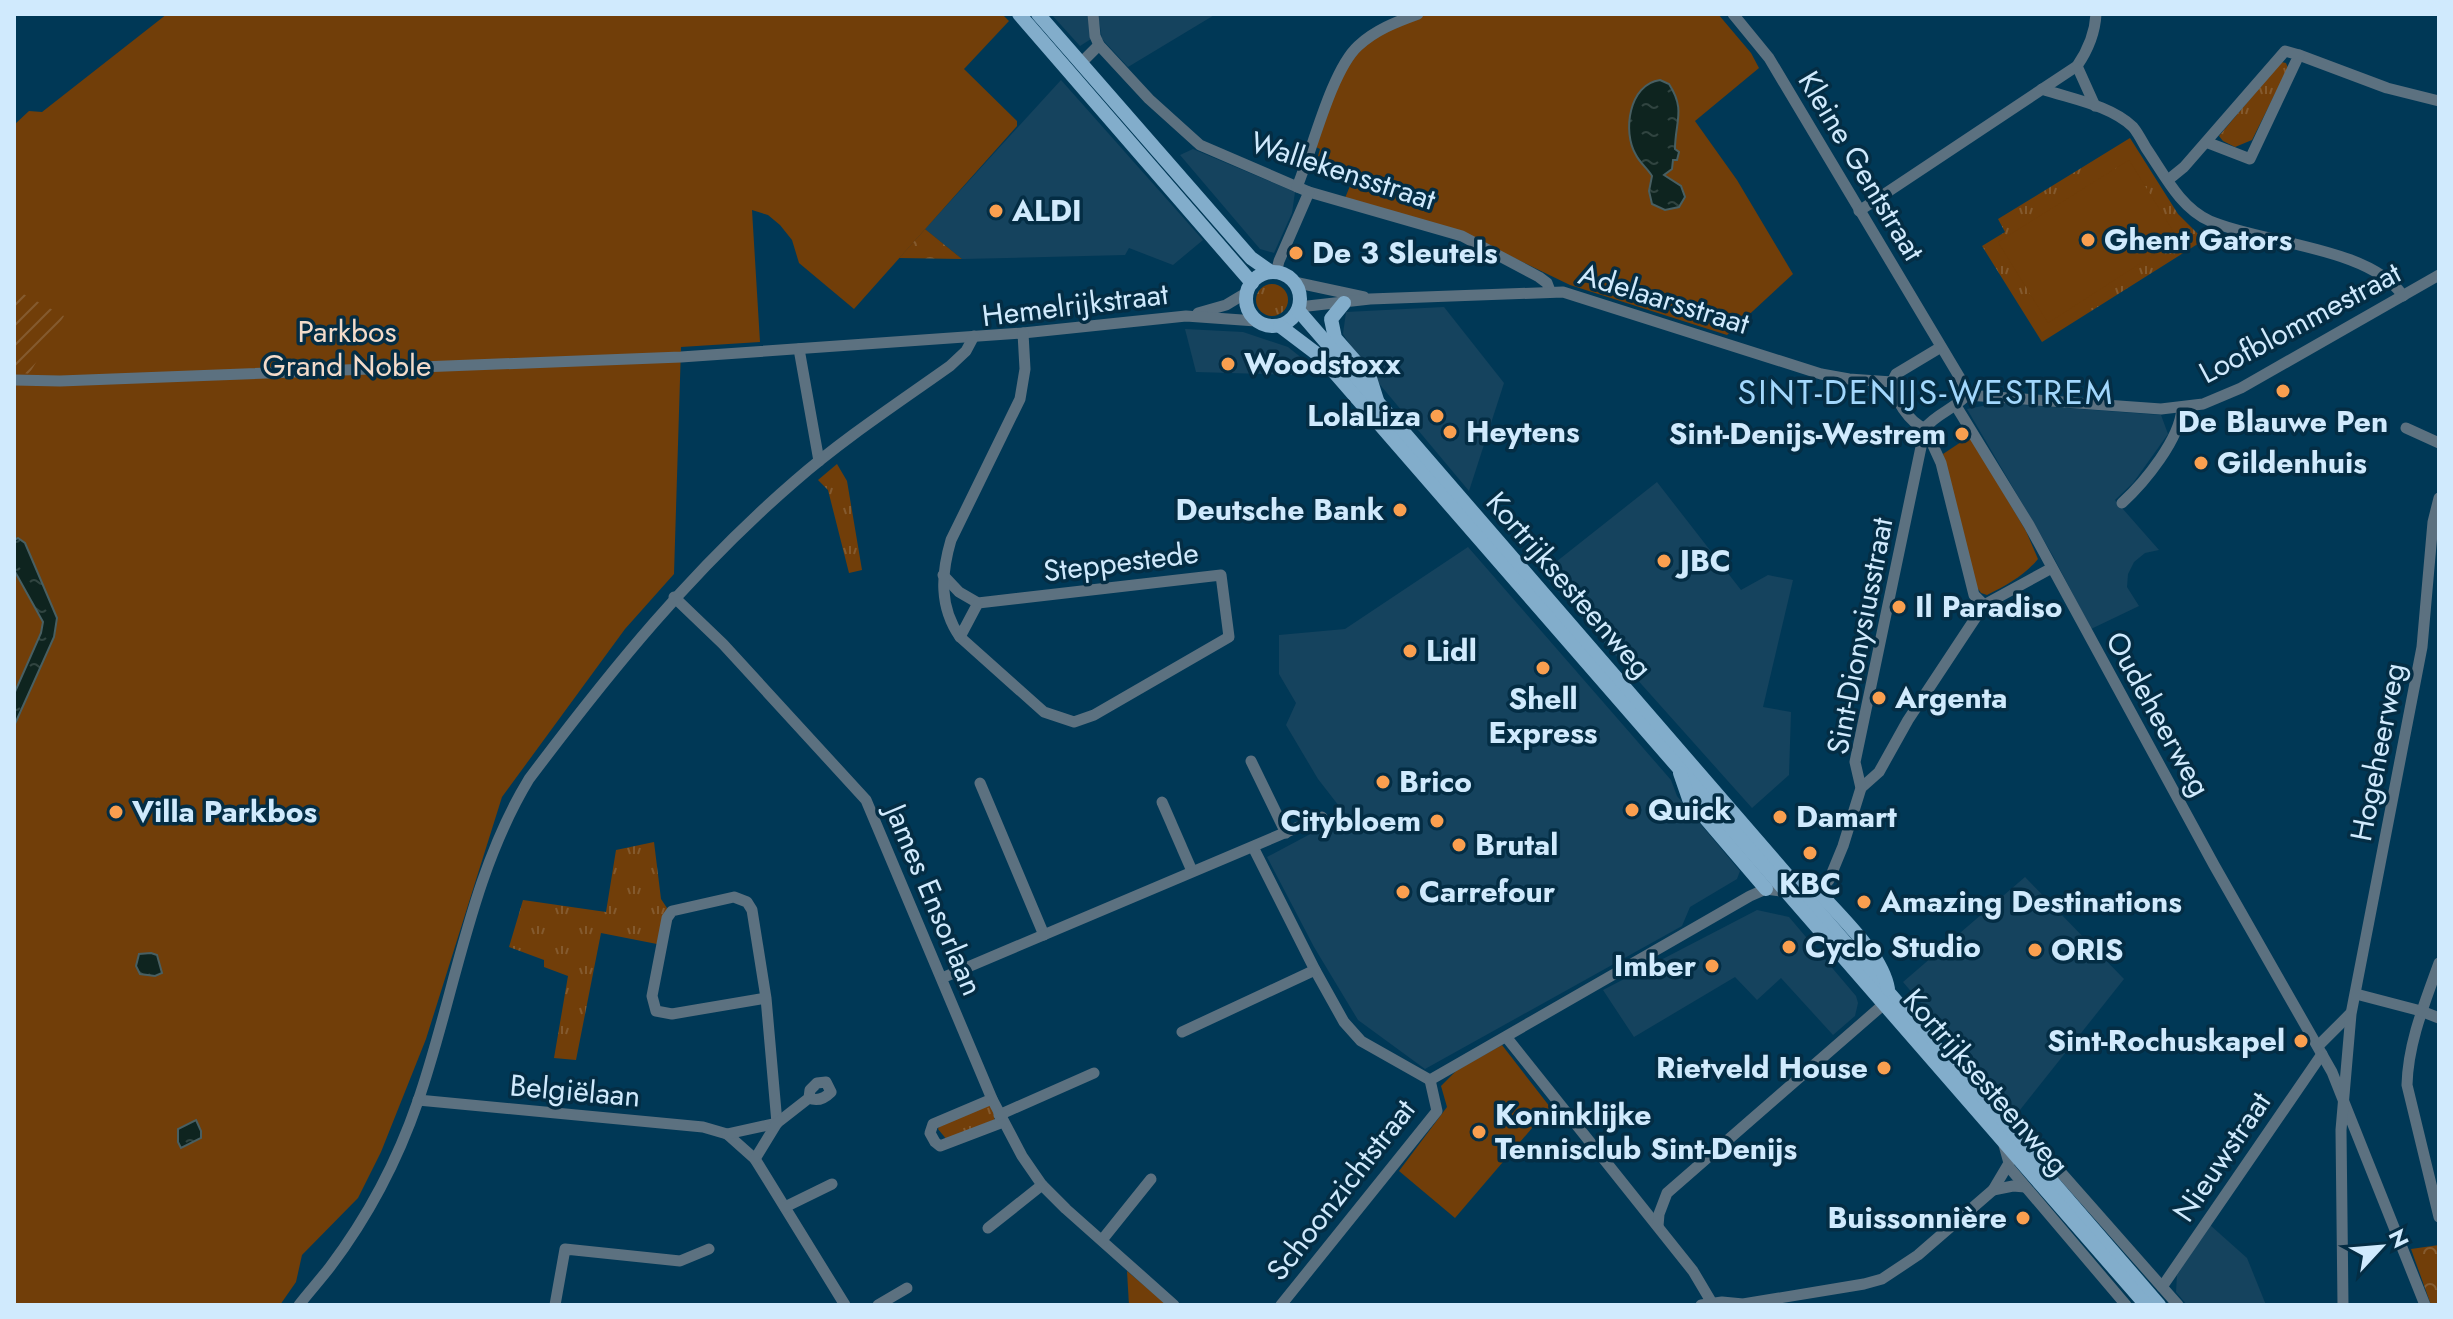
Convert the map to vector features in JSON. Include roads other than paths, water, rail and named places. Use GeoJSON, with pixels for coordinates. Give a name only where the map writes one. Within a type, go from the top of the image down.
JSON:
{"type":"FeatureCollection","features":[{"type":"Feature","properties":{"kind":"main road"},"geometry":{"type":"LineString","coordinates":[[1019,14],[1249,288]]}},
{"type":"Feature","properties":{"kind":"main road"},"geometry":{"type":"LineString","coordinates":[[1038,14],[1251,258],[1294,282],[1299,294],[1294,317],[1280,326],[1267,327],[1256,321],[1246,304],[1249,288],[1260,275],[1274,272]]}},
{"type":"Feature","properties":{"kind":"main road"},"geometry":{"type":"LineString","coordinates":[[1344,303],[1331,319],[1332,331],[1370,378],[1378,405]]}},
{"type":"Feature","properties":{"kind":"main road","name":"Kortrijksesteenweg"},"geometry":{"type":"LineString","coordinates":[[1298,309],[1803,892],[2000,1138],[2146,1305]]}},
{"type":"Feature","properties":{"kind":"main road","name":"Kortrijksesteenweg"},"geometry":{"type":"LineString","coordinates":[[1280,326],[1321,357],[1678,765],[1803,892],[1879,962],[1886,977],[1886,999],[2027,1147],[2159,1305]]}},
{"type":"Feature","properties":{"kind":"main road"},"geometry":{"type":"LineString","coordinates":[[1678,765],[1689,799],[1766,889]]}},
{"type":"Feature","properties":{"kind":"street"},"geometry":{"type":"LineString","coordinates":[[1081,63],[1099,45],[1093,14]]}},
{"type":"Feature","properties":{"kind":"street"},"geometry":{"type":"LineString","coordinates":[[1297,187],[1336,81],[1356,47],[1389,24],[1418,14]]}},
{"type":"Feature","properties":{"kind":"street","name":"Kleine Gentstraat"},"geometry":{"type":"LineString","coordinates":[[1733,14],[1769,58],[1963,383],[1967,395]]}},
{"type":"Feature","properties":{"kind":"street"},"geometry":{"type":"LineString","coordinates":[[1859,211],[2077,66],[2091,41],[2096,14]]}},
{"type":"Feature","properties":{"kind":"street","name":"Wallekensstraat"},"geometry":{"type":"LineString","coordinates":[[1099,45],[1149,99],[1200,145],[1309,192],[1462,236],[1539,277],[1547,283],[1550,291]]}},
{"type":"Feature","properties":{"kind":"street"},"geometry":{"type":"LineString","coordinates":[[2168,180],[2184,167],[2285,51],[2387,88],[2439,101]]}},
{"type":"Feature","properties":{"kind":"street"},"geometry":{"type":"LineString","coordinates":[[2206,142],[2250,159],[2299,55]]}},
{"type":"Feature","properties":{"kind":"street"},"geometry":{"type":"LineString","coordinates":[[2077,66],[2095,106]]}},
{"type":"Feature","properties":{"kind":"street"},"geometry":{"type":"LineString","coordinates":[[2042,89],[2095,106],[2133,128],[2193,211],[2212,222],[2358,264],[2394,283],[2403,296]]}},
{"type":"Feature","properties":{"kind":"street"},"geometry":{"type":"LineString","coordinates":[[1274,272],[1309,192]]}},
{"type":"Feature","properties":{"kind":"street","name":"Loofblommestraat"},"geometry":{"type":"LineString","coordinates":[[1967,395],[2161,409],[2203,404],[2241,388],[2439,275]]}},
{"type":"Feature","properties":{"kind":"street","name":"Adelaarsstraat"},"geometry":{"type":"LineString","coordinates":[[1294,282],[1370,299]]}},
{"type":"Feature","properties":{"kind":"street","name":"Hemelrijkstraat"},"geometry":{"type":"LineString","coordinates":[[303,1304],[366,1213],[407,1129],[494,850],[514,803],[546,756],[674,597],[735,535],[819,461],[950,366],[966,351],[974,336],[1186,316],[1238,301],[1249,288]]}},
{"type":"Feature","properties":{"kind":"street","name":"Adelaarsstraat"},"geometry":{"type":"LineString","coordinates":[[1298,309],[1370,299],[1563,292],[1821,374],[1892,382]]}},
{"type":"Feature","properties":{"kind":"street","name":"Hemelrijkstraat"},"geometry":{"type":"LineString","coordinates":[[1186,316],[1256,321]]}},
{"type":"Feature","properties":{"kind":"street","name":"Steppestede"},"geometry":{"type":"LineString","coordinates":[[978,603],[1221,575],[1229,637],[1094,715],[1074,722],[1044,712],[960,637],[950,623],[944,599],[943,575],[951,540],[1020,399],[1025,369],[1023,333]]}},
{"type":"Feature","properties":{"kind":"street"},"geometry":{"type":"LineString","coordinates":[[14,380],[60,381],[681,357],[974,336]]}},
{"type":"Feature","properties":{"kind":"street"},"geometry":{"type":"LineString","coordinates":[[1941,347],[1896,374],[1892,382],[1893,390],[1913,422],[1925,428],[1941,463],[1974,595],[1984,605]]}},
{"type":"Feature","properties":{"kind":"street"},"geometry":{"type":"LineString","coordinates":[[799,349],[819,461]]}},
{"type":"Feature","properties":{"kind":"street"},"geometry":{"type":"LineString","coordinates":[[1925,428],[1932,419],[1956,406],[1967,395]]}},
{"type":"Feature","properties":{"kind":"street","name":"Oudeheerweg"},"geometry":{"type":"LineString","coordinates":[[1956,406],[2029,525],[2050,569],[2256,941],[2320,1050],[2425,1305]]}},
{"type":"Feature","properties":{"kind":"street","name":"Loofblommestraat"},"geometry":{"type":"LineString","coordinates":[[2122,503],[2139,487],[2179,428],[2182,408]]}},
{"type":"Feature","properties":{"kind":"street","name":"Sint-Dionysiusstraat"},"geometry":{"type":"LineString","coordinates":[[1803,892],[1829,880],[1861,788],[1855,762],[1925,428]]}},
{"type":"Feature","properties":{"kind":"street"},"geometry":{"type":"LineString","coordinates":[[2406,428],[2439,443]]}},
{"type":"Feature","properties":{"kind":"street","name":"Hogeheerweg"},"geometry":{"type":"LineString","coordinates":[[2343,1305],[2341,1130],[2351,1014],[2422,647],[2435,559],[2433,522],[2439,498]]}},
{"type":"Feature","properties":{"kind":"street"},"geometry":{"type":"LineString","coordinates":[[1861,788],[1879,772],[1908,720],[1984,605],[2050,569]]}},
{"type":"Feature","properties":{"kind":"street"},"geometry":{"type":"LineString","coordinates":[[943,575],[959,592],[978,603],[960,637]]}},
{"type":"Feature","properties":{"kind":"street","name":"James Ensorlaan"},"geometry":{"type":"LineString","coordinates":[[674,597],[723,644],[866,800],[1001,1118],[1042,1185],[1174,1305]]}},
{"type":"Feature","properties":{"kind":"street"},"geometry":{"type":"LineString","coordinates":[[1251,761],[1286,833]]}},
{"type":"Feature","properties":{"kind":"street"},"geometry":{"type":"LineString","coordinates":[[980,783],[1044,935]]}},
{"type":"Feature","properties":{"kind":"street"},"geometry":{"type":"LineString","coordinates":[[1162,802],[1192,871]]}},
{"type":"Feature","properties":{"kind":"street"},"geometry":{"type":"LineString","coordinates":[[942,978],[1322,817]]}},
{"type":"Feature","properties":{"kind":"street"},"geometry":{"type":"LineString","coordinates":[[1253,847],[1344,1022],[1361,1041],[1430,1080]]}},
{"type":"Feature","properties":{"kind":"street"},"geometry":{"type":"LineString","coordinates":[[1766,889],[1803,892]]}},
{"type":"Feature","properties":{"kind":"street","name":"Schoonzichtstraat"},"geometry":{"type":"LineString","coordinates":[[1281,1305],[1437,1111],[1430,1080],[1766,889]]}},
{"type":"Feature","properties":{"kind":"street"},"geometry":{"type":"LineString","coordinates":[[766,998],[672,1014],[656,1011],[652,996],[667,918],[672,911],[734,897],[747,902],[753,911],[766,998],[777,1123]]}},
{"type":"Feature","properties":{"kind":"street"},"geometry":{"type":"LineString","coordinates":[[2439,963],[2421,1011],[2407,1068],[2407,1085],[2439,1217]]}},
{"type":"Feature","properties":{"kind":"street"},"geometry":{"type":"LineString","coordinates":[[1182,1032],[1315,970]]}},
{"type":"Feature","properties":{"kind":"street"},"geometry":{"type":"LineString","coordinates":[[2356,994],[2439,1018]]}},
{"type":"Feature","properties":{"kind":"street"},"geometry":{"type":"LineString","coordinates":[[1658,1226],[1667,1193],[1886,999]]}},
{"type":"Feature","properties":{"kind":"street","name":"Nieuwstraat"},"geometry":{"type":"LineString","coordinates":[[2162,1287],[2320,1050],[2351,1014]]}},
{"type":"Feature","properties":{"kind":"street"},"geometry":{"type":"LineString","coordinates":[[1507,1038],[1693,1271],[1709,1304],[1743,1304],[1882,1279],[1918,1255],[1993,1190],[2008,1166],[2006,1150],[2000,1138]]}},
{"type":"Feature","properties":{"kind":"street"},"geometry":{"type":"LineString","coordinates":[[992,1099],[933,1124],[930,1133],[935,1142],[940,1146],[1094,1073]]}},
{"type":"Feature","properties":{"kind":"street","name":"Belgiëlaan"},"geometry":{"type":"LineString","coordinates":[[755,1159],[777,1123],[809,1098]]}},
{"type":"Feature","properties":{"kind":"street","name":"Belgiëlaan"},"geometry":{"type":"LineString","coordinates":[[418,1100],[703,1127],[727,1134],[755,1159],[845,1305]]}},
{"type":"Feature","properties":{"kind":"street","name":"Belgiëlaan"},"geometry":{"type":"LineString","coordinates":[[727,1134],[777,1123]]}},
{"type":"Feature","properties":{"kind":"street","name":"Kortrijksesteenweg"},"geometry":{"type":"LineString","coordinates":[[2027,1147],[2057,1168],[2178,1305]]}},
{"type":"Feature","properties":{"kind":"street","name":"Kortrijksesteenweg"},"geometry":{"type":"LineString","coordinates":[[2008,1166],[2126,1305]]}},
{"type":"Feature","properties":{"kind":"street"},"geometry":{"type":"LineString","coordinates":[[1102,1240],[1151,1179]]}},
{"type":"Feature","properties":{"kind":"street"},"geometry":{"type":"LineString","coordinates":[[785,1207],[832,1184]]}},
{"type":"Feature","properties":{"kind":"street"},"geometry":{"type":"LineString","coordinates":[[988,1228],[1042,1185]]}},
{"type":"Feature","properties":{"kind":"street"},"geometry":{"type":"LineString","coordinates":[[1993,1190],[2025,1187]]}},
{"type":"Feature","properties":{"kind":"street"},"geometry":{"type":"LineString","coordinates":[[555,1305],[565,1249],[680,1261],[709,1249]]}},
{"type":"Feature","properties":{"kind":"street"},"geometry":{"type":"LineString","coordinates":[[878,1305],[907,1288]]}},
{"type":"Feature","properties":{"kind":"water"},"geometry":{"type":"Polygon","coordinates":[[[1660,80],[1669,84],[1678,109],[1675,149],[1679,152],[1677,160],[1673,160],[1672,169],[1664,175],[1681,186],[1685,197],[1679,207],[1665,210],[1652,204],[1649,191],[1652,176],[1636,155],[1629,134],[1635,99],[1649,83],[1660,80]]]}},
{"type":"Feature","properties":{"kind":"water"},"geometry":{"type":"Polygon","coordinates":[[[18,538],[25,543],[57,618],[54,637],[14,726],[14,694],[43,622],[14,570],[14,540],[18,538]]]}},
{"type":"Feature","properties":{"kind":"water"},"geometry":{"type":"Polygon","coordinates":[[[139,954],[157,955],[162,973],[155,976],[140,974],[136,966],[139,954]]]}},
{"type":"Feature","properties":{"kind":"water"},"geometry":{"type":"Polygon","coordinates":[[[196,1120],[201,1138],[181,1148],[178,1129],[196,1120]]]}},
{"type":"Feature","properties":{"kind":"place","name":"ALDI"},"geometry":{"type":"Point","coordinates":[996,211]}},
{"type":"Feature","properties":{"kind":"place","name":"Ghent Gators"},"geometry":{"type":"Point","coordinates":[2088,240]}},
{"type":"Feature","properties":{"kind":"place","name":"De 3 Sleutels"},"geometry":{"type":"Point","coordinates":[1296,253]}},
{"type":"Feature","properties":{"kind":"place","name":"Woodstoxx"},"geometry":{"type":"Point","coordinates":[1228,364]}},
{"type":"Feature","properties":{"kind":"place","name":"De Blauwe Pen"},"geometry":{"type":"Point","coordinates":[2283,391]}},
{"type":"Feature","properties":{"kind":"place","name":"LolaLiza"},"geometry":{"type":"Point","coordinates":[1437,416]}},
{"type":"Feature","properties":{"kind":"place","name":"Heytens"},"geometry":{"type":"Point","coordinates":[1450,432]}},
{"type":"Feature","properties":{"kind":"place","name":"Sint-Denijs-Westrem"},"geometry":{"type":"Point","coordinates":[1962,434]}},
{"type":"Feature","properties":{"kind":"place","name":"Gildenhuis"},"geometry":{"type":"Point","coordinates":[2201,463]}},
{"type":"Feature","properties":{"kind":"place","name":"Deutsche Bank"},"geometry":{"type":"Point","coordinates":[1400,510]}},
{"type":"Feature","properties":{"kind":"place","name":"JBC"},"geometry":{"type":"Point","coordinates":[1664,561]}},
{"type":"Feature","properties":{"kind":"place","name":"Il Paradiso"},"geometry":{"type":"Point","coordinates":[1899,607]}},
{"type":"Feature","properties":{"kind":"place","name":"Lidl"},"geometry":{"type":"Point","coordinates":[1410,651]}},
{"type":"Feature","properties":{"kind":"place","name":"Shell Express"},"geometry":{"type":"Point","coordinates":[1543,668]}},
{"type":"Feature","properties":{"kind":"place","name":"Argenta"},"geometry":{"type":"Point","coordinates":[1879,698]}},
{"type":"Feature","properties":{"kind":"place","name":"Brico"},"geometry":{"type":"Point","coordinates":[1383,782]}},
{"type":"Feature","properties":{"kind":"place","name":"Quick"},"geometry":{"type":"Point","coordinates":[1632,810]}},
{"type":"Feature","properties":{"kind":"place","name":"Villa Parkbos"},"geometry":{"type":"Point","coordinates":[116,812]}},
{"type":"Feature","properties":{"kind":"place","name":"Damart"},"geometry":{"type":"Point","coordinates":[1780,817]}},
{"type":"Feature","properties":{"kind":"place","name":"Citybloem"},"geometry":{"type":"Point","coordinates":[1437,821]}},
{"type":"Feature","properties":{"kind":"place","name":"Brutal"},"geometry":{"type":"Point","coordinates":[1459,845]}},
{"type":"Feature","properties":{"kind":"place","name":"KBC"},"geometry":{"type":"Point","coordinates":[1810,853]}},
{"type":"Feature","properties":{"kind":"place","name":"Carrefour"},"geometry":{"type":"Point","coordinates":[1403,892]}},
{"type":"Feature","properties":{"kind":"place","name":"Amazing Destinations"},"geometry":{"type":"Point","coordinates":[1864,902]}},
{"type":"Feature","properties":{"kind":"place","name":"Cyclo Studio"},"geometry":{"type":"Point","coordinates":[1789,947]}},
{"type":"Feature","properties":{"kind":"place","name":"ORIS"},"geometry":{"type":"Point","coordinates":[2035,950]}},
{"type":"Feature","properties":{"kind":"place","name":"Imber"},"geometry":{"type":"Point","coordinates":[1712,966]}},
{"type":"Feature","properties":{"kind":"place","name":"Sint-Rochuskapel"},"geometry":{"type":"Point","coordinates":[2301,1041]}},
{"type":"Feature","properties":{"kind":"place","name":"Rietveld House"},"geometry":{"type":"Point","coordinates":[1884,1068]}},
{"type":"Feature","properties":{"kind":"place","name":"Koninklijke Tennisclub Sint-Denijs"},"geometry":{"type":"Point","coordinates":[1479,1132]}},
{"type":"Feature","properties":{"kind":"place","name":"Buissonnière"},"geometry":{"type":"Point","coordinates":[2023,1218]}},
{"type":"Feature","properties":{"kind":"district","name":"SINT-DENIJS-WESTREM"},"geometry":{"type":"Point","coordinates":[1926,392]}},
{"type":"Feature","properties":{"kind":"park label","name":"Parkbos Grand Noble"},"geometry":{"type":"Point","coordinates":[347,349]}}]}
